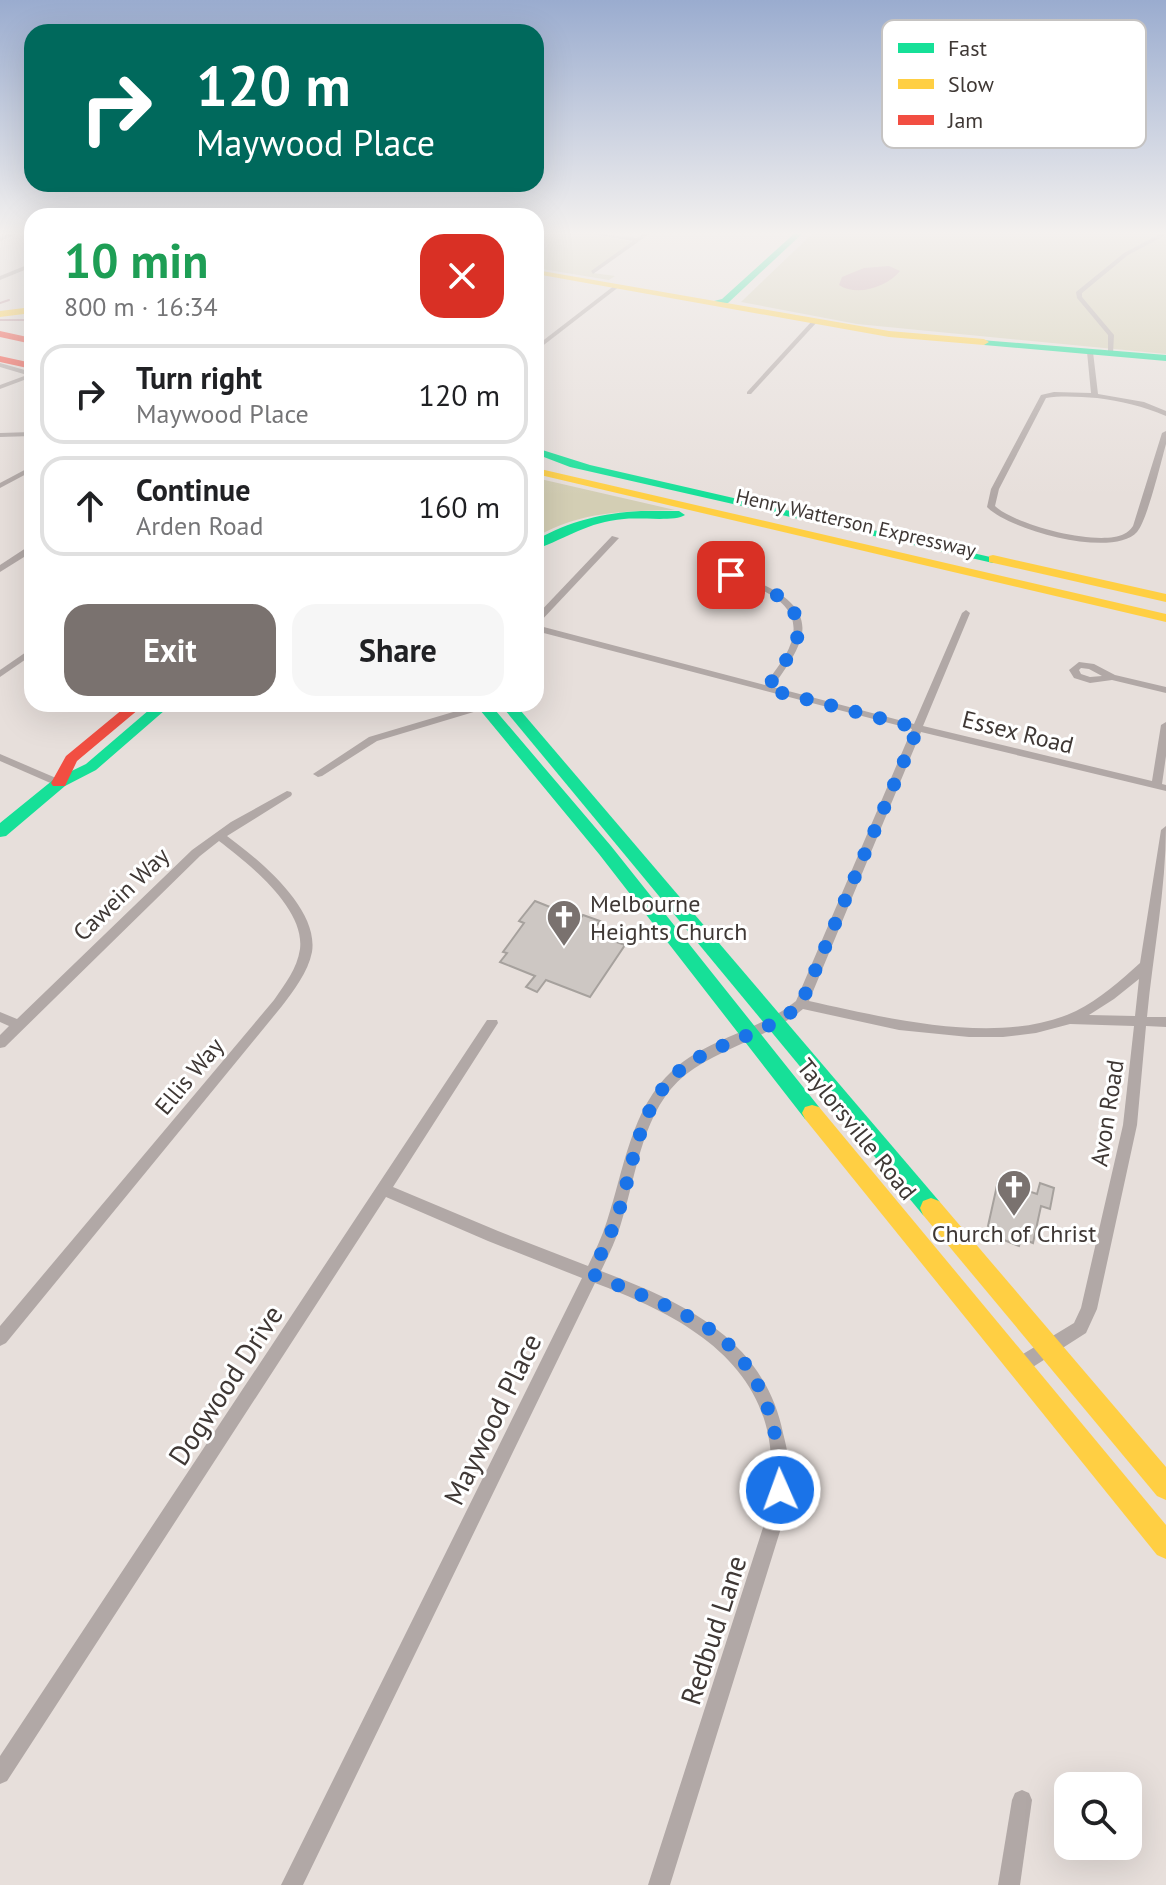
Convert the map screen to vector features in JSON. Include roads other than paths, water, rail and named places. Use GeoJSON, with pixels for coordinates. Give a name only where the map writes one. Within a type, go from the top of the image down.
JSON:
{"type":"FeatureCollection","features":[{"type":"Feature","properties":{"kind":"main road"},"geometry":{"type":"LineString","coordinates":[[804,320],[889,334],[1166,358]]}},
{"type":"Feature","properties":{"kind":"main road"},"geometry":{"type":"LineString","coordinates":[[0,334],[24,339]]}},
{"type":"Feature","properties":{"kind":"main road"},"geometry":{"type":"LineString","coordinates":[[0,348],[24,354]]}},
{"type":"Feature","properties":{"kind":"main road"},"geometry":{"type":"LineString","coordinates":[[0,359],[24,364]]}},
{"type":"Feature","properties":{"kind":"main road","name":"Henry Watterson Expressway"},"geometry":{"type":"LineString","coordinates":[[544,456],[1166,598]]}},
{"type":"Feature","properties":{"kind":"main road","name":"Henry Watterson Expressway"},"geometry":{"type":"LineString","coordinates":[[544,473],[1166,618]]}},
{"type":"Feature","properties":{"kind":"main road"},"geometry":{"type":"LineString","coordinates":[[544,540],[585,521],[645,514],[682,516],[849,545]]}},
{"type":"Feature","properties":{"kind":"main road"},"geometry":{"type":"LineString","coordinates":[[59,783],[71,759],[128,712]]}},
{"type":"Feature","properties":{"kind":"main road"},"geometry":{"type":"LineString","coordinates":[[0,832],[59,783],[91,767],[156,712]]}},
{"type":"Feature","properties":{"kind":"main road","name":"Taylorsville Road"},"geometry":{"type":"LineString","coordinates":[[489,712],[635,887],[749,1033],[1166,1546]]}},
{"type":"Feature","properties":{"kind":"main road","name":"Taylorsville Road"},"geometry":{"type":"LineString","coordinates":[[514,712],[1166,1487]]}},
{"type":"Feature","properties":{"kind":"street"},"geometry":{"type":"LineString","coordinates":[[544,343],[573,320]]}},
{"type":"Feature","properties":{"kind":"street"},"geometry":{"type":"LineString","coordinates":[[1098,320],[1111,335],[1110,354]]}},
{"type":"Feature","properties":{"kind":"street"},"geometry":{"type":"LineString","coordinates":[[749,393],[814,322]]}},
{"type":"Feature","properties":{"kind":"street"},"geometry":{"type":"LineString","coordinates":[[1090,352],[1095,397]]}},
{"type":"Feature","properties":{"kind":"street"},"geometry":{"type":"LineString","coordinates":[[0,365],[24,372]]}},
{"type":"Feature","properties":{"kind":"street"},"geometry":{"type":"LineString","coordinates":[[0,387],[24,377]]}},
{"type":"Feature","properties":{"kind":"street"},"geometry":{"type":"LineString","coordinates":[[1166,414],[1143,403],[1056,394],[1043,396],[995,489],[990,505],[995,513],[1028,526],[1098,540],[1122,538],[1135,530],[1166,433]]}},
{"type":"Feature","properties":{"kind":"street"},"geometry":{"type":"LineString","coordinates":[[0,435],[24,434]]}},
{"type":"Feature","properties":{"kind":"street"},"geometry":{"type":"LineString","coordinates":[[0,486],[24,472]]}},
{"type":"Feature","properties":{"kind":"street"},"geometry":{"type":"LineString","coordinates":[[1153,478],[1166,480]]}},
{"type":"Feature","properties":{"kind":"street"},"geometry":{"type":"LineString","coordinates":[[544,613],[615,538]]}},
{"type":"Feature","properties":{"kind":"street"},"geometry":{"type":"LineString","coordinates":[[0,569],[24,553]]}},
{"type":"Feature","properties":{"kind":"street"},"geometry":{"type":"LineString","coordinates":[[718,573],[740,578],[774,594],[791,609],[798,622],[798,637],[767,689]]}},
{"type":"Feature","properties":{"kind":"street"},"geometry":{"type":"LineString","coordinates":[[966,613],[801,1004],[887,1023],[956,1031],[1027,1028],[1066,1021],[1166,1022]]}},
{"type":"Feature","properties":{"kind":"street","name":"Essex Road"},"geometry":{"type":"LineString","coordinates":[[544,630],[918,728],[1161,787]]}},
{"type":"Feature","properties":{"kind":"street"},"geometry":{"type":"LineString","coordinates":[[0,674],[24,657]]}},
{"type":"Feature","properties":{"kind":"street"},"geometry":{"type":"LineString","coordinates":[[1112,677],[1166,690]]}},
{"type":"Feature","properties":{"kind":"street"},"geometry":{"type":"LineString","coordinates":[[318,774],[373,739],[460,712]]}},
{"type":"Feature","properties":{"kind":"street"},"geometry":{"type":"LineString","coordinates":[[1161,787],[1166,725]]}},
{"type":"Feature","properties":{"kind":"street"},"geometry":{"type":"LineString","coordinates":[[0,757],[59,783]]}},
{"type":"Feature","properties":{"kind":"street","name":"Cawein Way"},"geometry":{"type":"LineString","coordinates":[[0,1043],[178,869],[220,836],[287,794]]}},
{"type":"Feature","properties":{"kind":"street","name":"Avon Road"},"geometry":{"type":"LineString","coordinates":[[1019,1366],[1080,1328],[1089,1309],[1130,1125],[1147,964],[1166,830]]}},
{"type":"Feature","properties":{"kind":"street","name":"Ellis Way"},"geometry":{"type":"LineString","coordinates":[[0,1338],[278,1003],[301,968],[306,935],[297,908],[220,836]]}},
{"type":"Feature","properties":{"kind":"street"},"geometry":{"type":"LineString","coordinates":[[1066,1021],[1105,1000],[1147,964]]}},
{"type":"Feature","properties":{"kind":"street","name":"Maywood Place"},"geometry":{"type":"LineString","coordinates":[[292,1885],[592,1274],[617,1218],[637,1141],[653,1103],[668,1082],[688,1064],[775,1022],[801,1004]]}},
{"type":"Feature","properties":{"kind":"street"},"geometry":{"type":"LineString","coordinates":[[0,1017],[17,1024]]}},
{"type":"Feature","properties":{"kind":"street","name":"Dogwood Drive"},"geometry":{"type":"LineString","coordinates":[[0,1774],[492,1023]]}},
{"type":"Feature","properties":{"kind":"street","name":"Redbud Lane"},"geometry":{"type":"LineString","coordinates":[[385,1190],[686,1315],[732,1348],[766,1401],[778,1446],[780,1490],[774,1523],[659,1885]]}},
{"type":"Feature","properties":{"kind":"street"},"geometry":{"type":"LineString","coordinates":[[1009,1885],[1022,1800]]}},
{"type":"Feature","properties":{"kind":"waterway"},"geometry":{"type":"LineString","coordinates":[[0,320],[24,320]]}},
{"type":"Feature","properties":{"kind":"place","name":"Melbourne Heights Church"},"geometry":{"type":"Point","coordinates":[564,948]}},
{"type":"Feature","properties":{"kind":"place","name":"Church of Christ"},"geometry":{"type":"Point","coordinates":[1014,1218]}}]}
